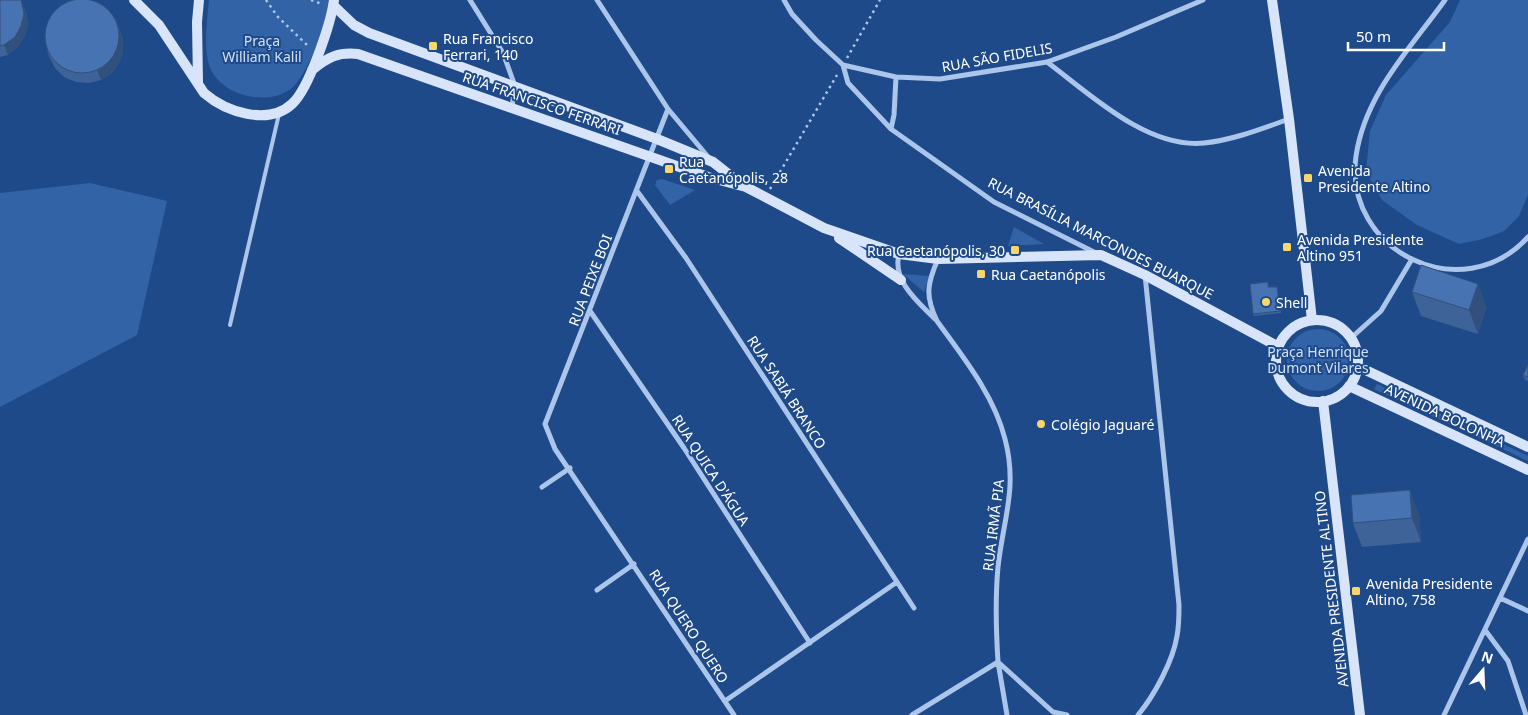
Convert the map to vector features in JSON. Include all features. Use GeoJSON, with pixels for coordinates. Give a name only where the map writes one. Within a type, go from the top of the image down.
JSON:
{"type":"FeatureCollection","features":[{"type":"Feature","properties":{"kind":"main road"},"geometry":{"type":"LineString","coordinates":[[134,0],[159,26],[198,83],[214,101],[233,110],[265,115],[279,112],[293,103],[312,70],[334,2]]}},
{"type":"Feature","properties":{"kind":"main road"},"geometry":{"type":"LineString","coordinates":[[198,83],[197,22],[199,0]]}},
{"type":"Feature","properties":{"kind":"main road"},"geometry":{"type":"LineString","coordinates":[[1272,0],[1312,320]]}},
{"type":"Feature","properties":{"kind":"main road","name":"RUA FRANCISCO FERRARI"},"geometry":{"type":"LineString","coordinates":[[334,2],[354,25],[369,33],[657,139]]}},
{"type":"Feature","properties":{"kind":"main road","name":"RUA FRANCISCO FERRARI"},"geometry":{"type":"LineString","coordinates":[[312,70],[331,56],[343,53],[358,54],[650,156]]}},
{"type":"Feature","properties":{"kind":"main road"},"geometry":{"type":"LineString","coordinates":[[657,139],[713,162],[746,187],[824,228],[902,280]]}},
{"type":"Feature","properties":{"kind":"main road"},"geometry":{"type":"LineString","coordinates":[[650,156],[708,177],[746,187]]}},
{"type":"Feature","properties":{"kind":"main road"},"geometry":{"type":"LineString","coordinates":[[824,228],[899,254],[938,259],[1100,255]]}},
{"type":"Feature","properties":{"kind":"main road","name":"RUA BRASÍLIA MARCONDES BUARQUE"},"geometry":{"type":"LineString","coordinates":[[1100,255],[1145,275],[1279,347]]}},
{"type":"Feature","properties":{"kind":"main road"},"geometry":{"type":"LineString","coordinates":[[1312,320],[1334,324],[1351,338],[1357,352],[1357,366],[1349,386],[1342,393],[1323,401],[1299,397],[1285,386],[1276,363],[1279,347],[1292,329],[1312,320]]}},
{"type":"Feature","properties":{"kind":"main road","name":"AVENIDA BOLONHA"},"geometry":{"type":"LineString","coordinates":[[1357,366],[1528,447]]}},
{"type":"Feature","properties":{"kind":"main road","name":"AVENIDA BOLONHA"},"geometry":{"type":"LineString","coordinates":[[1349,386],[1528,470]]}},
{"type":"Feature","properties":{"kind":"main road","name":"AVENIDA PRESIDENTE ALTINO"},"geometry":{"type":"LineString","coordinates":[[1323,401],[1360,715]]}},
{"type":"Feature","properties":{"kind":"street"},"geometry":{"type":"LineString","coordinates":[[470,0],[503,53],[515,86],[512,107]]}},
{"type":"Feature","properties":{"kind":"street"},"geometry":{"type":"LineString","coordinates":[[597,0],[668,109],[713,162]]}},
{"type":"Feature","properties":{"kind":"street"},"geometry":{"type":"LineString","coordinates":[[784,0],[792,14],[843,65]]}},
{"type":"Feature","properties":{"kind":"street","name":"RUA SÃO FIDELIS"},"geometry":{"type":"LineString","coordinates":[[843,65],[896,76],[940,79],[1047,62],[1116,37],[1204,0]]}},
{"type":"Feature","properties":{"kind":"street"},"geometry":{"type":"LineString","coordinates":[[1445,0],[1371,104],[1360,133],[1355,174],[1360,206],[1376,231],[1398,251],[1412,259],[1436,267],[1463,270],[1474,268],[1506,256],[1528,237]]}},
{"type":"Feature","properties":{"kind":"street"},"geometry":{"type":"LineString","coordinates":[[1047,62],[1126,120],[1158,136],[1173,140],[1203,143],[1242,135],[1288,119]]}},
{"type":"Feature","properties":{"kind":"street","name":"RUA BRASÍLIA MARCONDES BUARQUE"},"geometry":{"type":"LineString","coordinates":[[843,65],[848,83],[891,129],[994,202],[1100,255]]}},
{"type":"Feature","properties":{"kind":"street"},"geometry":{"type":"LineString","coordinates":[[891,129],[894,115],[896,76]]}},
{"type":"Feature","properties":{"kind":"street"},"geometry":{"type":"LineString","coordinates":[[650,156],[668,109]]}},
{"type":"Feature","properties":{"kind":"street","name":"RUA PEIXE BOI"},"geometry":{"type":"LineString","coordinates":[[548,412],[590,311],[650,156]]}},
{"type":"Feature","properties":{"kind":"street","name":"RUA SABIÁ BRANCO"},"geometry":{"type":"LineString","coordinates":[[636,191],[654,211],[686,258],[914,608]]}},
{"type":"Feature","properties":{"kind":"street","name":"RUA IRMÃ PIA"},"geometry":{"type":"LineString","coordinates":[[899,254],[897,267],[902,280],[916,300],[938,321]]}},
{"type":"Feature","properties":{"kind":"street","name":"RUA IRMÃ PIA"},"geometry":{"type":"LineString","coordinates":[[938,259],[929,284],[928,296],[938,321],[994,407],[1005,437],[1010,460],[1012,488],[998,566],[995,615],[998,662],[1007,715]]}},
{"type":"Feature","properties":{"kind":"street"},"geometry":{"type":"LineString","coordinates":[[1351,338],[1380,311],[1412,259]]}},
{"type":"Feature","properties":{"kind":"street"},"geometry":{"type":"LineString","coordinates":[[1138,715],[1149,701],[1174,650],[1179,605],[1145,275]]}},
{"type":"Feature","properties":{"kind":"street","name":"RUA QUICA D'ÁGUA"},"geometry":{"type":"LineString","coordinates":[[590,311],[684,448],[810,643]]}},
{"type":"Feature","properties":{"kind":"street","name":"RUA QUERO QUERO"},"geometry":{"type":"LineString","coordinates":[[548,412],[545,424],[555,448],[734,715]]}},
{"type":"Feature","properties":{"kind":"street"},"geometry":{"type":"LineString","coordinates":[[542,487],[570,468]]}},
{"type":"Feature","properties":{"kind":"street"},"geometry":{"type":"LineString","coordinates":[[1444,715],[1528,538]]}},
{"type":"Feature","properties":{"kind":"street","name":"RUA QUERO QUERO"},"geometry":{"type":"LineString","coordinates":[[596,590],[634,564]]}},
{"type":"Feature","properties":{"kind":"street"},"geometry":{"type":"LineString","coordinates":[[725,701],[897,582]]}},
{"type":"Feature","properties":{"kind":"street"},"geometry":{"type":"LineString","coordinates":[[1500,598],[1528,611]]}},
{"type":"Feature","properties":{"kind":"street"},"geometry":{"type":"LineString","coordinates":[[1485,630],[1508,662],[1526,715]]}},
{"type":"Feature","properties":{"kind":"street"},"geometry":{"type":"LineString","coordinates":[[912,715],[998,662],[1051,713],[1067,715]]}},
{"type":"Feature","properties":{"kind":"lane"},"geometry":{"type":"LineString","coordinates":[[230,325],[258,194],[279,112]]}},
{"type":"Feature","properties":{"kind":"path"},"geometry":{"type":"LineString","coordinates":[[266,0],[278,17],[314,52],[312,70]]}},
{"type":"Feature","properties":{"kind":"path"},"geometry":{"type":"LineString","coordinates":[[765,197],[880,0]]}},
{"type":"Feature","properties":{"kind":"green space","name":"Praça William Kalil"},"geometry":{"type":"Polygon","coordinates":[[[209,0],[330,0],[326,20],[317,46],[299,80],[293,87],[282,94],[270,97],[257,97],[231,90],[213,73],[208,61],[206,46],[209,0]]]}},
{"type":"Feature","properties":{"kind":"green space"},"geometry":{"type":"Polygon","coordinates":[[[1460,0],[1528,0],[1528,195],[1519,216],[1504,231],[1483,239],[1459,244],[1417,225],[1382,200],[1366,172],[1370,131],[1386,95],[1450,22],[1460,0]]]}},
{"type":"Feature","properties":{"kind":"green space"},"geometry":{"type":"Polygon","coordinates":[[[662,179],[695,190],[670,205],[655,185],[657,180],[662,179]]]}},
{"type":"Feature","properties":{"kind":"green space"},"geometry":{"type":"Polygon","coordinates":[[[90,183],[167,201],[137,335],[0,407],[0,193],[90,183]]]}},
{"type":"Feature","properties":{"kind":"green space"},"geometry":{"type":"Polygon","coordinates":[[[1014,227],[1044,244],[1008,246],[1014,227]]]}},
{"type":"Feature","properties":{"kind":"green space"},"geometry":{"type":"Polygon","coordinates":[[[903,274],[930,276],[924,292],[903,274]]]}},
{"type":"Feature","properties":{"kind":"green space","name":"Praça Henrique Dumont Vilares"},"geometry":{"type":"Polygon","coordinates":[[[1318,329],[1335,334],[1340,338],[1344,343],[1349,360],[1344,377],[1340,382],[1335,386],[1318,391],[1301,386],[1296,382],[1292,377],[1287,360],[1292,343],[1296,338],[1301,334],[1318,329]]]}},
{"type":"Feature","properties":{"kind":"green space"},"geometry":{"type":"Polygon","coordinates":[[[1377,384],[1528,456],[1528,461],[1374,389],[1377,384]]]}},
{"type":"Feature","properties":{"kind":"building"},"geometry":{"type":"Polygon","coordinates":[[[75,-1],[89,-1],[103,5],[113,15],[119,29],[119,43],[113,57],[103,67],[89,73],[75,73],[61,67],[51,57],[45,43],[45,29],[51,15],[61,5],[75,-1]]]}},
{"type":"Feature","properties":{"kind":"building"},"geometry":{"type":"Polygon","coordinates":[[[0,0],[21,0],[24,14],[21,26],[15,37],[0,46],[0,0]]]}},
{"type":"Feature","properties":{"kind":"building"},"geometry":{"type":"Polygon","coordinates":[[[1421,265],[1478,284],[1469,310],[1412,292],[1421,265]]]}},
{"type":"Feature","properties":{"kind":"building","name":"Shell"},"geometry":{"type":"Polygon","coordinates":[[[1268,282],[1268,287],[1277,287],[1280,311],[1253,314],[1250,284],[1268,282]]]}},
{"type":"Feature","properties":{"kind":"building"},"geometry":{"type":"Polygon","coordinates":[[[1528,365],[1528,377],[1523,375],[1528,365]]]}},
{"type":"Feature","properties":{"kind":"building"},"geometry":{"type":"Polygon","coordinates":[[[1410,490],[1412,518],[1353,523],[1351,495],[1410,490]]]}},
{"type":"Feature","properties":{"kind":"place","name":"Rua Francisco Ferrari, 140"},"geometry":{"type":"Point","coordinates":[433,46]}},
{"type":"Feature","properties":{"kind":"place","name":"Rua Caetanópolis, 28"},"geometry":{"type":"Point","coordinates":[669,169]}},
{"type":"Feature","properties":{"kind":"place","name":"Avenida Presidente Altino"},"geometry":{"type":"Point","coordinates":[1308,178]}},
{"type":"Feature","properties":{"kind":"place","name":"Avenida Presidente Altino 951"},"geometry":{"type":"Point","coordinates":[1287,247]}},
{"type":"Feature","properties":{"kind":"place","name":"Rua Caetanópolis, 30"},"geometry":{"type":"Point","coordinates":[1015,250]}},
{"type":"Feature","properties":{"kind":"place","name":"Rua Caetanópolis"},"geometry":{"type":"Point","coordinates":[981,274]}},
{"type":"Feature","properties":{"kind":"place","name":"Shell"},"geometry":{"type":"Point","coordinates":[1266,302]}},
{"type":"Feature","properties":{"kind":"place","name":"Colégio Jaguaré"},"geometry":{"type":"Point","coordinates":[1041,424]}},
{"type":"Feature","properties":{"kind":"place","name":"Avenida Presidente Altino, 758"},"geometry":{"type":"Point","coordinates":[1356,591]}}]}
